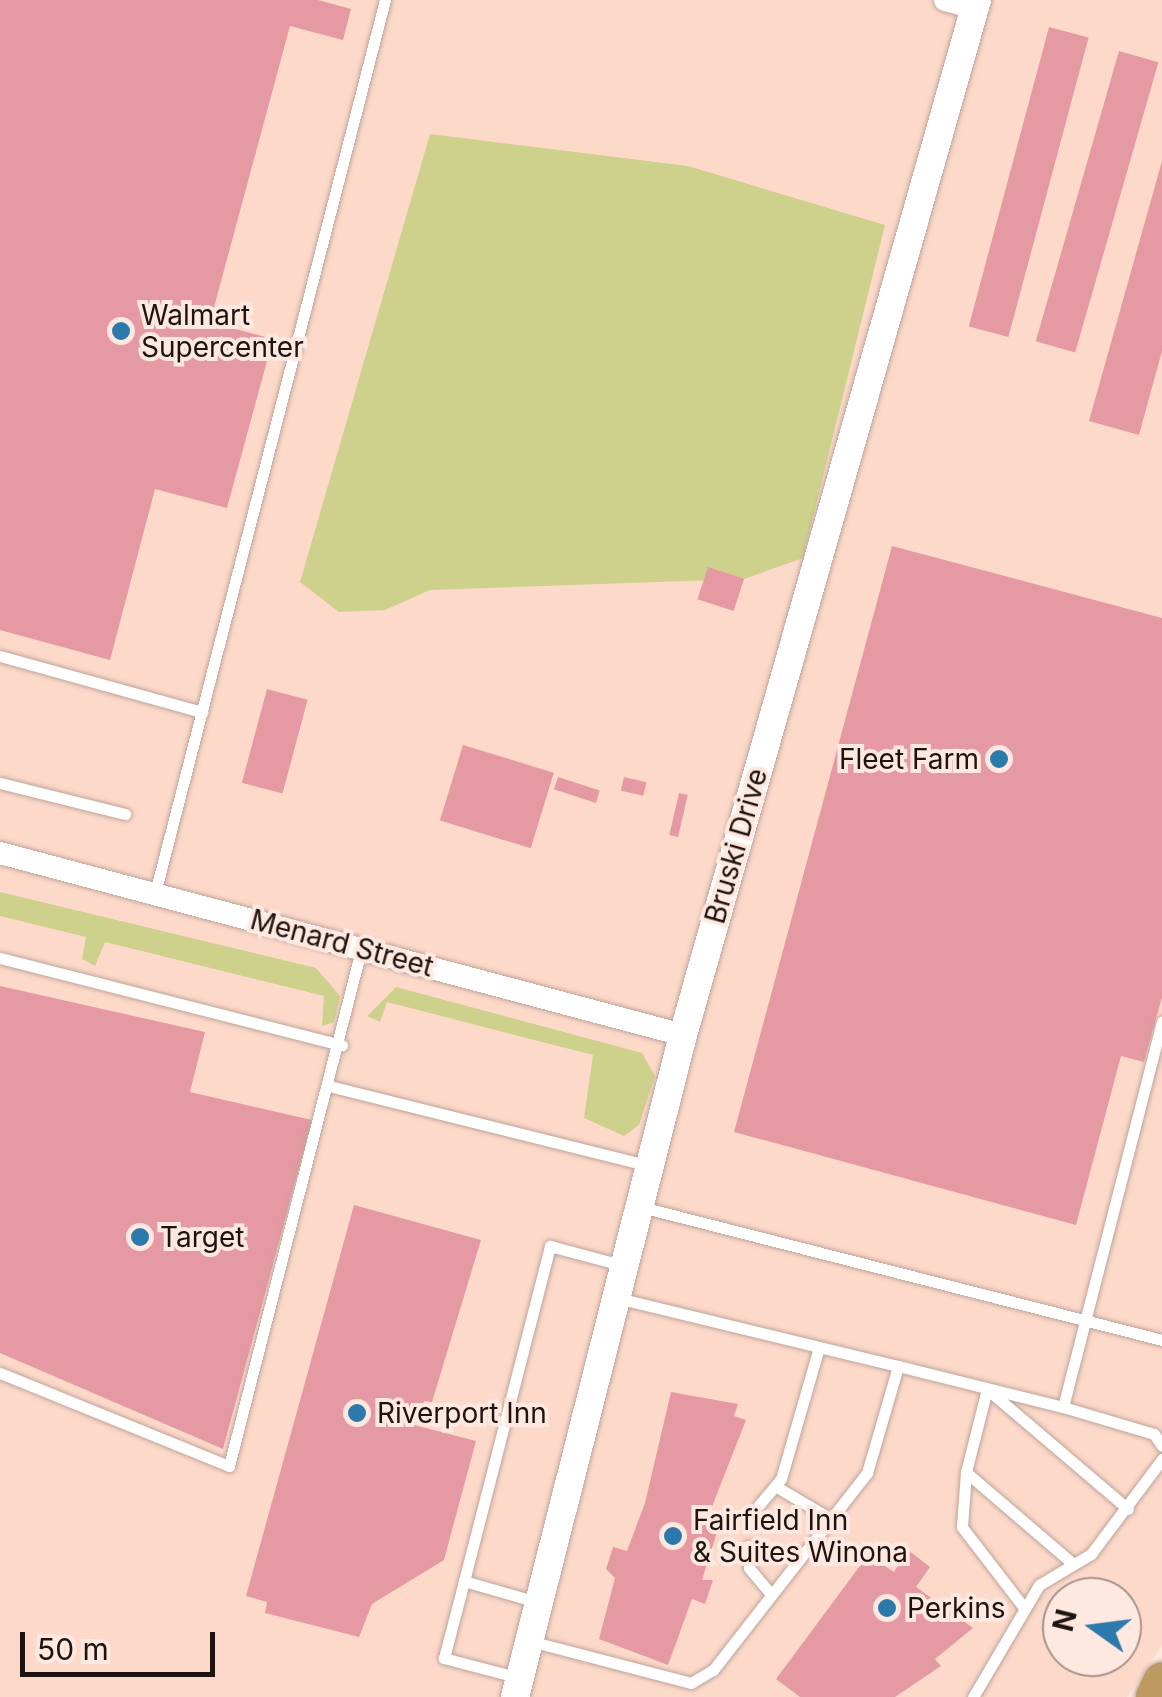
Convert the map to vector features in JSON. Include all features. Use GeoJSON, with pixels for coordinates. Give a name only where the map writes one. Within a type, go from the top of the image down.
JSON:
{"type":"FeatureCollection","features":[{"type":"Feature","properties":{"kind":"highway"},"geometry":{"type":"LineString","coordinates":[[1155,1697],[1162,1682]]}},
{"type":"Feature","properties":{"kind":"street"},"geometry":{"type":"LineString","coordinates":[[945,0],[976,4]]}},
{"type":"Feature","properties":{"kind":"street","name":"Bruski Drive"},"geometry":{"type":"LineString","coordinates":[[517,1687],[621,1299],[683,1035],[976,4]]}},
{"type":"Feature","properties":{"kind":"street","name":"Menard Street"},"geometry":{"type":"LineString","coordinates":[[0,853],[683,1035]]}},
{"type":"Feature","properties":{"kind":"lane"},"geometry":{"type":"LineString","coordinates":[[155,893],[385,0]]}},
{"type":"Feature","properties":{"kind":"lane"},"geometry":{"type":"LineString","coordinates":[[0,656],[202,712]]}},
{"type":"Feature","properties":{"kind":"lane"},"geometry":{"type":"LineString","coordinates":[[0,782],[125,814]]}},
{"type":"Feature","properties":{"kind":"lane"},"geometry":{"type":"LineString","coordinates":[[0,1372],[229,1466],[333,1087],[362,948]]}},
{"type":"Feature","properties":{"kind":"lane"},"geometry":{"type":"LineString","coordinates":[[0,958],[342,1045]]}},
{"type":"Feature","properties":{"kind":"lane"},"geometry":{"type":"LineString","coordinates":[[1063,1407],[1162,1021]]}},
{"type":"Feature","properties":{"kind":"lane"},"geometry":{"type":"LineString","coordinates":[[333,1087],[654,1168]]}},
{"type":"Feature","properties":{"kind":"lane"},"geometry":{"type":"LineString","coordinates":[[644,1208],[1162,1340]]}},
{"type":"Feature","properties":{"kind":"lane"},"geometry":{"type":"LineString","coordinates":[[517,1687],[444,1658],[550,1246],[629,1267]]}},
{"type":"Feature","properties":{"kind":"lane"},"geometry":{"type":"LineString","coordinates":[[621,1299],[1063,1407],[1154,1434],[1162,1446]]}},
{"type":"Feature","properties":{"kind":"lane"},"geometry":{"type":"LineString","coordinates":[[759,1505],[775,1486],[819,1347]]}},
{"type":"Feature","properties":{"kind":"lane"},"geometry":{"type":"LineString","coordinates":[[530,1640],[691,1683],[713,1670],[868,1473],[898,1366]]}},
{"type":"Feature","properties":{"kind":"lane"},"geometry":{"type":"LineString","coordinates":[[988,1388],[966,1472],[962,1528],[1025,1609]]}},
{"type":"Feature","properties":{"kind":"lane"},"geometry":{"type":"LineString","coordinates":[[988,1388],[1128,1509]]}},
{"type":"Feature","properties":{"kind":"lane"},"geometry":{"type":"LineString","coordinates":[[973,1697],[1039,1585],[1072,1563],[1128,1509],[1162,1459]]}},
{"type":"Feature","properties":{"kind":"lane"},"geometry":{"type":"LineString","coordinates":[[966,1472],[1072,1563]]}},
{"type":"Feature","properties":{"kind":"lane"},"geometry":{"type":"LineString","coordinates":[[775,1486],[831,1519]]}},
{"type":"Feature","properties":{"kind":"lane"},"geometry":{"type":"LineString","coordinates":[[748,1546],[749,1568],[772,1595]]}},
{"type":"Feature","properties":{"kind":"lane"},"geometry":{"type":"LineString","coordinates":[[464,1582],[540,1603]]}},
{"type":"Feature","properties":{"kind":"lane"},"geometry":{"type":"LineString","coordinates":[[688,1697],[691,1683]]}},
{"type":"Feature","properties":{"kind":"shaded area"},"geometry":{"type":"Polygon","coordinates":[[[0,0],[1162,0],[1162,1645],[1142,1675],[1142,1577],[1042,1577],[1042,1677],[1140,1677],[1127,1697],[0,1697],[0,0]]]}},
{"type":"Feature","properties":{"kind":"green space"},"geometry":{"type":"Polygon","coordinates":[[[430,134],[688,166],[885,225],[803,558],[744,579],[430,590],[385,610],[339,612],[300,582],[430,134]]]}},
{"type":"Feature","properties":{"kind":"green space"},"geometry":{"type":"Polygon","coordinates":[[[0,892],[316,968],[340,996],[334,1022],[322,1026],[324,996],[105,942],[95,966],[82,959],[86,937],[0,916],[0,892]]]}},
{"type":"Feature","properties":{"kind":"green space"},"geometry":{"type":"Polygon","coordinates":[[[396,987],[642,1053],[655,1076],[639,1125],[624,1136],[584,1118],[593,1055],[387,1002],[380,1022],[367,1016],[396,987]]]}},
{"type":"Feature","properties":{"kind":"building","name":"Walmart Supercenter"},"geometry":{"type":"Polygon","coordinates":[[[0,0],[318,0],[351,9],[343,40],[290,26],[210,322],[273,339],[227,508],[155,489],[110,660],[0,630],[0,0]]]}},
{"type":"Feature","properties":{"kind":"building"},"geometry":{"type":"Polygon","coordinates":[[[1049,27],[1089,38],[1008,337],[969,326],[1049,27]]]}},
{"type":"Feature","properties":{"kind":"building"},"geometry":{"type":"Polygon","coordinates":[[[1119,51],[1158,62],[1075,353],[1036,341],[1119,51]]]}},
{"type":"Feature","properties":{"kind":"building"},"geometry":{"type":"Polygon","coordinates":[[[1162,161],[1162,351],[1139,435],[1089,421],[1162,161]]]}},
{"type":"Feature","properties":{"kind":"building","name":"Fleet Farm"},"geometry":{"type":"Polygon","coordinates":[[[892,546],[1162,618],[1162,997],[1144,1062],[1121,1056],[1076,1225],[734,1132],[892,546]]]}},
{"type":"Feature","properties":{"kind":"building"},"geometry":{"type":"Polygon","coordinates":[[[708,567],[744,579],[734,611],[697,599],[708,567]]]}},
{"type":"Feature","properties":{"kind":"building"},"geometry":{"type":"Polygon","coordinates":[[[267,689],[308,700],[282,794],[242,783],[267,689]]]}},
{"type":"Feature","properties":{"kind":"building"},"geometry":{"type":"Polygon","coordinates":[[[463,745],[554,773],[531,848],[440,821],[463,745]]]}},
{"type":"Feature","properties":{"kind":"building"},"geometry":{"type":"Polygon","coordinates":[[[558,777],[600,791],[596,803],[554,789],[558,777]]]}},
{"type":"Feature","properties":{"kind":"building"},"geometry":{"type":"Polygon","coordinates":[[[624,777],[646,782],[643,796],[621,791],[624,777]]]}},
{"type":"Feature","properties":{"kind":"building"},"geometry":{"type":"Polygon","coordinates":[[[679,793],[688,795],[678,837],[669,835],[679,793]]]}},
{"type":"Feature","properties":{"kind":"building","name":"Target"},"geometry":{"type":"Polygon","coordinates":[[[0,986],[205,1032],[190,1092],[312,1120],[223,1449],[0,1353],[0,986]]]}},
{"type":"Feature","properties":{"kind":"building","name":"Riverport Inn"},"geometry":{"type":"Polygon","coordinates":[[[354,1205],[481,1240],[432,1402],[424,1401],[414,1425],[476,1441],[444,1560],[372,1604],[359,1637],[265,1613],[267,1602],[246,1596],[354,1205]]]}},
{"type":"Feature","properties":{"kind":"building","name":"Fairfield Inn & Suites Winona"},"geometry":{"type":"Polygon","coordinates":[[[671,1392],[738,1404],[734,1416],[746,1420],[706,1522],[719,1526],[702,1580],[713,1580],[705,1604],[692,1599],[668,1665],[599,1639],[615,1578],[606,1569],[613,1547],[627,1551],[645,1503],[671,1392]]]}},
{"type":"Feature","properties":{"kind":"building","name":"Perkins"},"geometry":{"type":"Polygon","coordinates":[[[908,1550],[930,1567],[916,1587],[973,1628],[935,1659],[941,1666],[895,1697],[800,1697],[776,1679],[868,1555],[894,1572],[908,1550]]]}},
{"type":"Feature","properties":{"kind":"place","name":"Walmart Supercenter"},"geometry":{"type":"Point","coordinates":[121,331]}},
{"type":"Feature","properties":{"kind":"place","name":"Fleet Farm"},"geometry":{"type":"Point","coordinates":[999,759]}},
{"type":"Feature","properties":{"kind":"place","name":"Target"},"geometry":{"type":"Point","coordinates":[140,1237]}},
{"type":"Feature","properties":{"kind":"place","name":"Riverport Inn"},"geometry":{"type":"Point","coordinates":[357,1413]}},
{"type":"Feature","properties":{"kind":"place","name":"Fairfield Inn & Suites Winona"},"geometry":{"type":"Point","coordinates":[673,1536]}},
{"type":"Feature","properties":{"kind":"place","name":"Perkins"},"geometry":{"type":"Point","coordinates":[887,1608]}}]}
